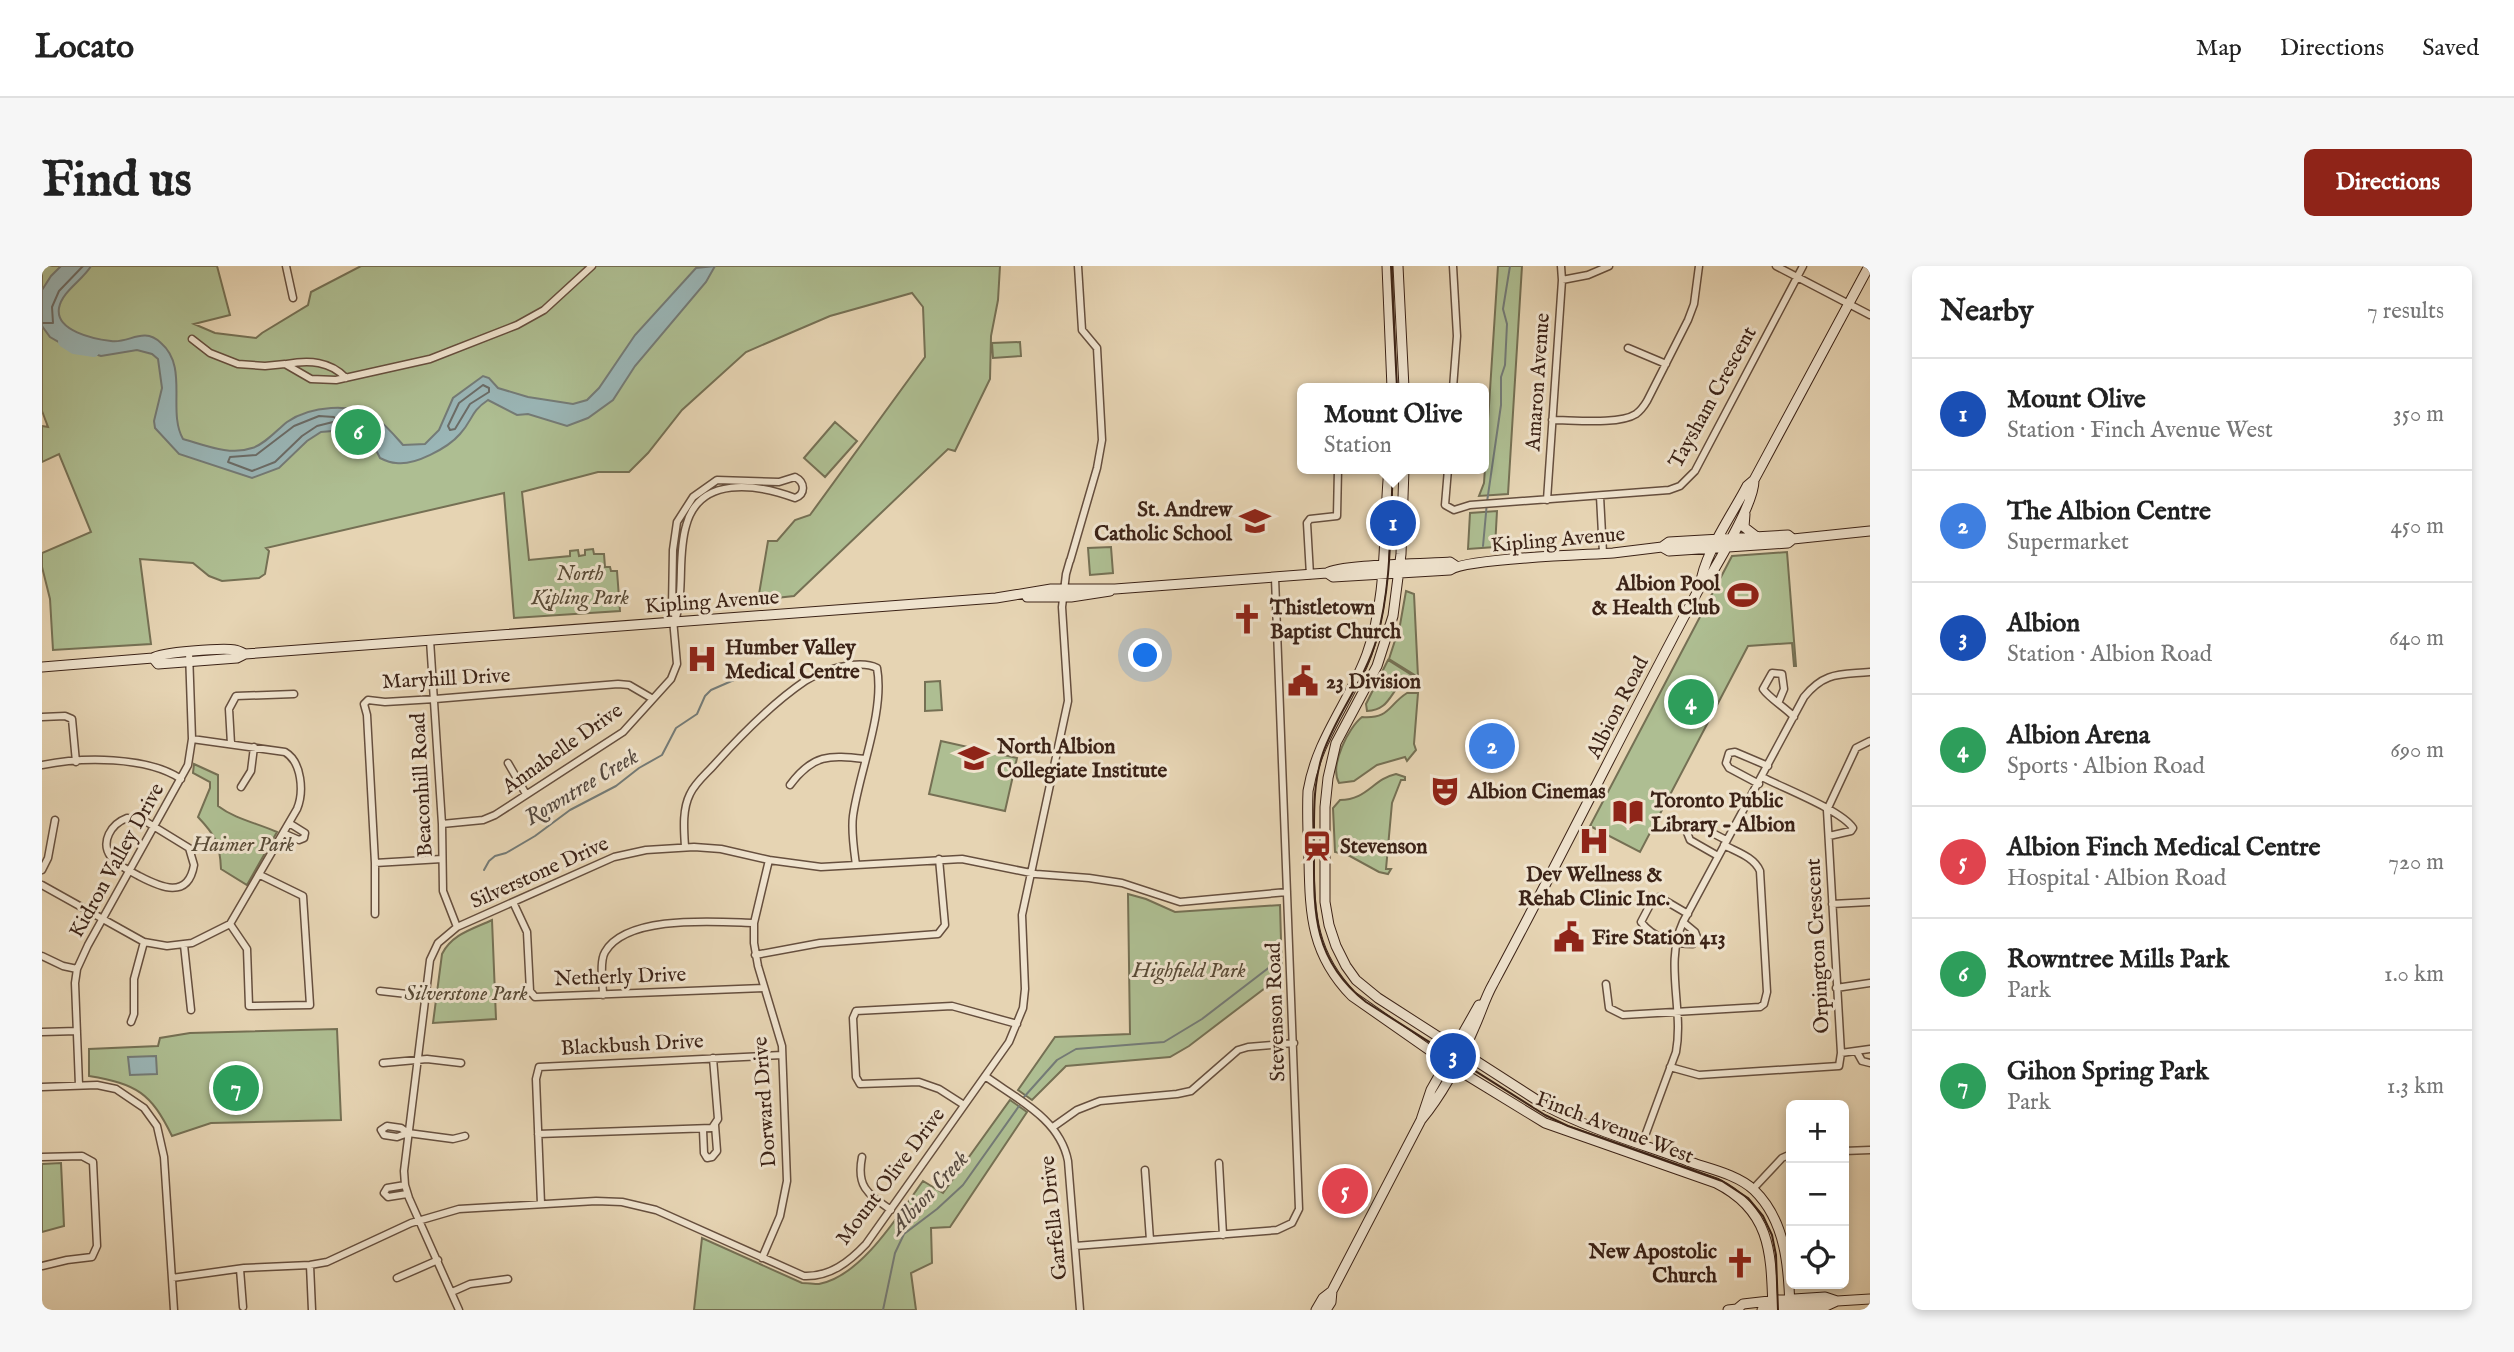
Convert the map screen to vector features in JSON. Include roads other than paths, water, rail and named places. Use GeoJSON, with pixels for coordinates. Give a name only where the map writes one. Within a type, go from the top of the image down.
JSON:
{"type":"FeatureCollection","features":[{"type":"Feature","properties":{"kind":"main road"},"geometry":{"type":"LineString","coordinates":[[1387,266],[1392,383]]}},
{"type":"Feature","properties":{"kind":"main road"},"geometry":{"type":"LineString","coordinates":[[1398,266],[1404,383]]}},
{"type":"Feature","properties":{"kind":"main road","name":"Albion Road"},"geometry":{"type":"LineString","coordinates":[[1700,587],[1707,582],[1745,510],[1754,490],[1754,481],[1869,266]]}},
{"type":"Feature","properties":{"kind":"main road","name":"Finch Avenue West"},"geometry":{"type":"LineString","coordinates":[[1389,474],[1376,626],[1352,687],[1323,739],[1311,775],[1307,807],[1310,912],[1317,941],[1328,966],[1340,983],[1372,1010],[1455,1068],[1545,1123],[1716,1183],[1734,1193],[1752,1210],[1766,1237],[1773,1307]]}},
{"type":"Feature","properties":{"kind":"main road","name":"Finch Avenue West"},"geometry":{"type":"LineString","coordinates":[[1404,474],[1399,570],[1393,616],[1377,666],[1336,743],[1330,765],[1325,807],[1326,914],[1336,946],[1356,980],[1378,998],[1560,1114],[1724,1174],[1753,1189],[1766,1205],[1782,1239],[1790,1306]]}},
{"type":"Feature","properties":{"kind":"main road","name":"Albion Road"},"geometry":{"type":"LineString","coordinates":[[1421,1120],[1441,1095],[1455,1068],[1458,1050],[1471,1017],[1489,992],[1585,810],[1700,587],[1701,577],[1716,544],[1746,486],[1754,481]]}},
{"type":"Feature","properties":{"kind":"main road"},"geometry":{"type":"LineString","coordinates":[[1745,510],[1744,527],[1757,537]]}},
{"type":"Feature","properties":{"kind":"main road","name":"Kipling Avenue"},"geometry":{"type":"LineString","coordinates":[[1662,547],[1669,551],[1684,550],[1716,544],[1788,542],[1793,539],[1870,531]]}},
{"type":"Feature","properties":{"kind":"main road","name":"Kipling Avenue"},"geometry":{"type":"LineString","coordinates":[[1727,543],[1788,535],[1793,539]]}},
{"type":"Feature","properties":{"kind":"main road","name":"Kipling Avenue"},"geometry":{"type":"LineString","coordinates":[[42,667],[153,658],[158,664],[188,657],[237,658],[245,654],[1015,596],[1064,588],[1098,594],[1115,589],[1327,573],[1333,577],[1382,571],[1450,570],[1456,566],[1662,547],[1669,542],[1716,544]]}},
{"type":"Feature","properties":{"kind":"main road"},"geometry":{"type":"LineString","coordinates":[[1684,550],[1700,557],[1703,565],[1701,577]]}},
{"type":"Feature","properties":{"kind":"main road","name":"Albion Road"},"geometry":{"type":"LineString","coordinates":[[1327,1310],[1332,1291],[1421,1120],[1432,1090],[1447,1061],[1458,1050]]}},
{"type":"Feature","properties":{"kind":"main road","name":"Albion Road"},"geometry":{"type":"LineString","coordinates":[[1316,1310],[1323,1298],[1332,1291]]}},
{"type":"Feature","properties":{"kind":"main road"},"geometry":{"type":"LineString","coordinates":[[1735,1310],[1743,1304],[1790,1306],[1825,1297],[1837,1301],[1870,1299]]}},
{"type":"Feature","properties":{"kind":"main road"},"geometry":{"type":"LineString","coordinates":[[1762,1310],[1773,1307]]}},
{"type":"Feature","properties":{"kind":"street"},"geometry":{"type":"LineString","coordinates":[[286,266],[293,298]]}},
{"type":"Feature","properties":{"kind":"street"},"geometry":{"type":"LineString","coordinates":[[285,364],[310,379],[346,378],[430,359],[517,326],[544,310],[592,266]]}},
{"type":"Feature","properties":{"kind":"street","name":"Mount Olive Drive"},"geometry":{"type":"LineString","coordinates":[[172,1278],[240,1269],[310,1265],[335,1258],[420,1221],[459,1209],[611,1201],[637,1204],[656,1210],[804,1276],[825,1274],[856,1255],[891,1210],[1014,1034],[1023,1008],[1025,989],[1022,915],[1068,701],[1064,588],[1099,458],[1101,440],[1097,348],[1082,330],[1078,266]]}},
{"type":"Feature","properties":{"kind":"street"},"geometry":{"type":"LineString","coordinates":[[1453,266],[1457,336],[1453,383]]}},
{"type":"Feature","properties":{"kind":"street","name":"Amaron Avenue"},"geometry":{"type":"LineString","coordinates":[[1546,500],[1561,266]]}},
{"type":"Feature","properties":{"kind":"street"},"geometry":{"type":"LineString","coordinates":[[1562,280],[1588,275],[1609,266]]}},
{"type":"Feature","properties":{"kind":"street"},"geometry":{"type":"LineString","coordinates":[[1552,420],[1594,421],[1634,415],[1647,401],[1694,304],[1699,266]]}},
{"type":"Feature","properties":{"kind":"street"},"geometry":{"type":"LineString","coordinates":[[1776,266],[1870,316]]}},
{"type":"Feature","properties":{"kind":"street","name":"Taysham Crescent"},"geometry":{"type":"LineString","coordinates":[[1448,474],[1445,505],[1454,510],[1475,505],[1669,490],[1680,486],[1695,471],[1802,266]]}},
{"type":"Feature","properties":{"kind":"street"},"geometry":{"type":"LineString","coordinates":[[192,339],[210,354],[238,364],[265,366],[301,361],[322,363],[346,378]]}},
{"type":"Feature","properties":{"kind":"street"},"geometry":{"type":"LineString","coordinates":[[1628,348],[1665,364]]}},
{"type":"Feature","properties":{"kind":"street"},"geometry":{"type":"LineString","coordinates":[[1310,575],[1307,523],[1310,519],[1337,516],[1338,474]]}},
{"type":"Feature","properties":{"kind":"street"},"geometry":{"type":"LineString","coordinates":[[795,477],[803,484],[801,495],[795,498],[749,487],[718,488],[692,510],[686,525],[682,550],[679,608],[675,621],[672,608],[677,523],[692,497],[718,480],[779,482],[795,477]]}},
{"type":"Feature","properties":{"kind":"street"},"geometry":{"type":"LineString","coordinates":[[1600,496],[1603,553]]}},
{"type":"Feature","properties":{"kind":"street"},"geometry":{"type":"LineString","coordinates":[[674,550],[682,550]]}},
{"type":"Feature","properties":{"kind":"street","name":"Stevenson Road"},"geometry":{"type":"LineString","coordinates":[[1075,1246],[1278,1230],[1288,1226],[1297,1214],[1300,1203],[1275,578]]}},
{"type":"Feature","properties":{"kind":"street","name":"Annabelle Drive"},"geometry":{"type":"LineString","coordinates":[[442,824],[483,820],[623,732],[675,672],[675,621]]}},
{"type":"Feature","properties":{"kind":"street","name":"Beaconhill Road"},"geometry":{"type":"LineString","coordinates":[[430,640],[444,898],[457,927]]}},
{"type":"Feature","properties":{"kind":"street","name":"Kidron Valley Drive"},"geometry":{"type":"LineString","coordinates":[[79,1086],[77,969],[188,765],[192,739],[188,657]]}},
{"type":"Feature","properties":{"kind":"street"},"geometry":{"type":"LineString","coordinates":[[685,847],[686,805],[694,787],[741,735],[806,680],[825,671],[846,666],[873,666],[877,668],[879,679],[877,703],[853,817],[856,865]]}},
{"type":"Feature","properties":{"kind":"street"},"geometry":{"type":"LineString","coordinates":[[1779,701],[1784,689],[1782,674],[1777,672],[1772,673],[1763,689],[1794,717]]}},
{"type":"Feature","properties":{"kind":"street"},"geometry":{"type":"LineString","coordinates":[[1642,1144],[1677,1045],[1675,943],[1683,922],[1804,697],[1818,682],[1836,674],[1870,673]]}},
{"type":"Feature","properties":{"kind":"street","name":"Maryhill Drive"},"geometry":{"type":"LineString","coordinates":[[375,914],[375,863],[367,715],[364,704],[370,700],[385,702],[435,699],[618,684],[629,685],[653,699]]}},
{"type":"Feature","properties":{"kind":"street"},"geometry":{"type":"LineString","coordinates":[[231,744],[229,709],[236,696],[294,694]]}},
{"type":"Feature","properties":{"kind":"street"},"geometry":{"type":"LineString","coordinates":[[42,717],[65,716],[72,719],[76,762]]}},
{"type":"Feature","properties":{"kind":"street"},"geometry":{"type":"LineString","coordinates":[[42,885],[144,942],[167,946],[184,945],[230,924],[300,803],[299,772],[296,760],[285,752],[192,739]]}},
{"type":"Feature","properties":{"kind":"street"},"geometry":{"type":"LineString","coordinates":[[1827,810],[1856,748],[1870,741]]}},
{"type":"Feature","properties":{"kind":"street"},"geometry":{"type":"LineString","coordinates":[[241,787],[251,771],[254,747]]}},
{"type":"Feature","properties":{"kind":"street","name":"Orpington Crescent"},"geometry":{"type":"LineString","coordinates":[[1768,766],[1735,752],[1729,753],[1726,763],[1729,768],[1827,810],[1849,822],[1853,828],[1851,831],[1829,836]]}},
{"type":"Feature","properties":{"kind":"street"},"geometry":{"type":"LineString","coordinates":[[789,785],[800,770],[816,759],[834,755],[865,759]]}},
{"type":"Feature","properties":{"kind":"street"},"geometry":{"type":"LineString","coordinates":[[42,765],[107,760],[156,766],[181,779]]}},
{"type":"Feature","properties":{"kind":"street"},"geometry":{"type":"LineString","coordinates":[[508,763],[526,794]]}},
{"type":"Feature","properties":{"kind":"street","name":"Orpington Crescent"},"geometry":{"type":"LineString","coordinates":[[1670,1067],[1699,1075],[1839,1066],[1841,1053],[1827,810]]}},
{"type":"Feature","properties":{"kind":"street"},"geometry":{"type":"LineString","coordinates":[[127,818],[139,819],[154,827],[189,848],[194,860],[190,877],[179,887],[160,887],[117,863],[109,854],[107,841],[116,823],[127,818]]}},
{"type":"Feature","properties":{"kind":"street"},"geometry":{"type":"LineString","coordinates":[[42,870],[48,858],[55,820]]}},
{"type":"Feature","properties":{"kind":"street"},"geometry":{"type":"LineString","coordinates":[[283,833],[299,840],[304,838],[305,833],[289,823]]}},
{"type":"Feature","properties":{"kind":"street"},"geometry":{"type":"LineString","coordinates":[[1606,984],[1609,1008],[1613,1012],[1629,1015],[1760,1007],[1767,992],[1757,863],[1695,824],[1690,824],[1686,830],[1690,840],[1718,856]]}},
{"type":"Feature","properties":{"kind":"street","name":"Silverstone Drive"},"geometry":{"type":"LineString","coordinates":[[458,1310],[405,1185],[408,1133],[433,950],[443,937],[457,927],[614,857],[646,850],[685,847],[721,849],[806,866],[939,859],[975,860],[1030,873],[1122,883],[1180,902],[1287,892]]}},
{"type":"Feature","properties":{"kind":"street"},"geometry":{"type":"LineString","coordinates":[[375,863],[442,859]]}},
{"type":"Feature","properties":{"kind":"street","name":"Dorward Drive"},"geometry":{"type":"LineString","coordinates":[[762,1258],[780,1216],[787,1181],[779,1030],[755,956],[754,923],[769,859]]}},
{"type":"Feature","properties":{"kind":"street"},"geometry":{"type":"LineString","coordinates":[[755,956],[820,943],[938,934],[945,925],[939,859]]}},
{"type":"Feature","properties":{"kind":"street"},"geometry":{"type":"LineString","coordinates":[[230,924],[247,949],[249,1006],[310,1004],[303,896],[260,876]]}},
{"type":"Feature","properties":{"kind":"street"},"geometry":{"type":"LineString","coordinates":[[1683,922],[1695,932],[1696,942],[1693,944],[1675,943],[1660,938],[1643,926],[1642,918],[1652,901],[1659,897],[1688,914]]}},
{"type":"Feature","properties":{"kind":"street","name":"Netherly Drive"},"geometry":{"type":"LineString","coordinates":[[513,902],[527,932],[531,995],[539,998],[764,988]]}},
{"type":"Feature","properties":{"kind":"street"},"geometry":{"type":"LineString","coordinates":[[1832,904],[1870,902]]}},
{"type":"Feature","properties":{"kind":"street"},"geometry":{"type":"LineString","coordinates":[[603,995],[603,954],[614,941],[633,931],[657,924],[701,921],[754,923]]}},
{"type":"Feature","properties":{"kind":"street"},"geometry":{"type":"LineString","coordinates":[[131,1021],[134,1014],[134,979],[144,942]]}},
{"type":"Feature","properties":{"kind":"street"},"geometry":{"type":"LineString","coordinates":[[184,945],[191,1010]]}},
{"type":"Feature","properties":{"kind":"street"},"geometry":{"type":"LineString","coordinates":[[42,956],[77,969]]}},
{"type":"Feature","properties":{"kind":"street"},"geometry":{"type":"LineString","coordinates":[[1836,988],[1870,983]]}},
{"type":"Feature","properties":{"kind":"street"},"geometry":{"type":"LineString","coordinates":[[380,991],[425,996]]}},
{"type":"Feature","properties":{"kind":"street"},"geometry":{"type":"LineString","coordinates":[[964,1105],[939,1089],[919,1082],[860,1084],[855,1073],[853,1018],[856,1012],[952,1006],[1017,1024]]}},
{"type":"Feature","properties":{"kind":"street"},"geometry":{"type":"LineString","coordinates":[[42,1032],[77,1031]]}},
{"type":"Feature","properties":{"kind":"street"},"geometry":{"type":"LineString","coordinates":[[1053,1127],[1077,1110],[1100,1101],[1191,1091],[1238,1050],[1294,1043]]}},
{"type":"Feature","properties":{"kind":"street","name":"Orpington Crescent"},"geometry":{"type":"LineString","coordinates":[[1841,1053],[1870,1049]]}},
{"type":"Feature","properties":{"kind":"street","name":"Orpington Crescent"},"geometry":{"type":"LineString","coordinates":[[1857,1052],[1862,1061],[1870,1063]]}},
{"type":"Feature","properties":{"kind":"street","name":"Blackbush Drive"},"geometry":{"type":"LineString","coordinates":[[541,1204],[536,1071],[542,1065],[782,1055]]}},
{"type":"Feature","properties":{"kind":"street"},"geometry":{"type":"LineString","coordinates":[[538,1134],[708,1130],[718,1119],[713,1058]]}},
{"type":"Feature","properties":{"kind":"street"},"geometry":{"type":"LineString","coordinates":[[383,1063],[392,1060],[429,1059],[461,1063]]}},
{"type":"Feature","properties":{"kind":"street","name":"Garfella Drive"},"geometry":{"type":"LineString","coordinates":[[985,1076],[1038,1113],[1053,1127],[1067,1153],[1080,1310]]}},
{"type":"Feature","properties":{"kind":"street"},"geometry":{"type":"LineString","coordinates":[[42,1087],[106,1087],[126,1094],[144,1108],[157,1126],[164,1157],[174,1310]]}},
{"type":"Feature","properties":{"kind":"street"},"geometry":{"type":"LineString","coordinates":[[703,1130],[704,1153],[707,1158],[712,1157],[718,1151],[715,1125]]}},
{"type":"Feature","properties":{"kind":"street"},"geometry":{"type":"LineString","coordinates":[[408,1133],[453,1139],[465,1136]]}},
{"type":"Feature","properties":{"kind":"street"},"geometry":{"type":"LineString","coordinates":[[1849,1151],[1870,1150]]}},
{"type":"Feature","properties":{"kind":"street"},"geometry":{"type":"LineString","coordinates":[[42,1157],[82,1156],[93,1162],[97,1246],[92,1257],[42,1266]]}},
{"type":"Feature","properties":{"kind":"street"},"geometry":{"type":"LineString","coordinates":[[1753,1189],[1786,1156]]}},
{"type":"Feature","properties":{"kind":"street"},"geometry":{"type":"LineString","coordinates":[[862,1157],[860,1170],[863,1185],[874,1198],[891,1210]]}},
{"type":"Feature","properties":{"kind":"street"},"geometry":{"type":"LineString","coordinates":[[1219,1163],[1223,1235]]}},
{"type":"Feature","properties":{"kind":"street"},"geometry":{"type":"LineString","coordinates":[[1145,1170],[1150,1240]]}},
{"type":"Feature","properties":{"kind":"street"},"geometry":{"type":"LineString","coordinates":[[405,1185],[387,1188],[384,1193],[388,1197],[407,1194]]}},
{"type":"Feature","properties":{"kind":"street"},"geometry":{"type":"LineString","coordinates":[[397,1278],[438,1260]]}},
{"type":"Feature","properties":{"kind":"street"},"geometry":{"type":"LineString","coordinates":[[310,1265],[312,1310]]}},
{"type":"Feature","properties":{"kind":"street"},"geometry":{"type":"LineString","coordinates":[[240,1269],[243,1307]]}},
{"type":"Feature","properties":{"kind":"street"},"geometry":{"type":"LineString","coordinates":[[452,1292],[470,1284],[508,1279]]}},
{"type":"Feature","properties":{"kind":"water"},"geometry":{"type":"Polygon","coordinates":[[[61,266],[91,266],[61,302],[59,316],[63,323],[77,332],[95,338],[118,341],[148,336],[161,343],[174,364],[177,416],[183,439],[235,451],[261,444],[287,422],[307,412],[331,408],[355,410],[376,418],[403,445],[425,444],[439,430],[453,398],[483,376],[489,378],[498,388],[528,397],[573,404],[587,400],[599,388],[635,335],[696,268],[715,266],[706,282],[635,366],[613,400],[588,418],[567,426],[528,414],[517,415],[488,400],[478,408],[455,439],[439,450],[412,462],[392,462],[380,458],[368,434],[356,429],[321,432],[307,441],[279,468],[252,478],[179,454],[155,428],[154,421],[162,388],[158,359],[152,354],[137,350],[101,356],[64,345],[50,337],[42,326],[42,290],[61,266]]]}},
{"type":"Feature","properties":{"kind":"water"},"geometry":{"type":"Polygon","coordinates":[[[156,1056],[157,1074],[130,1075],[128,1057],[156,1056]]]}},
{"type":"Feature","properties":{"kind":"waterway","name":"Albion Creek"},"geometry":{"type":"LineString","coordinates":[[1483,546],[1501,405],[1501,377],[1505,365],[1507,324],[1503,309],[1510,266]]}},
{"type":"Feature","properties":{"kind":"waterway"},"geometry":{"type":"LineString","coordinates":[[63,342],[74,349],[94,352]]}},
{"type":"Feature","properties":{"kind":"waterway","name":"Rowntree Creek"},"geometry":{"type":"LineString","coordinates":[[484,870],[495,856],[506,853],[535,836],[570,810],[616,786],[662,755],[676,728],[697,714],[705,696],[711,690],[750,673]]}},
{"type":"Feature","properties":{"kind":"waterway","name":"Albion Creek"},"geometry":{"type":"LineString","coordinates":[[1024,1097],[1057,1060],[1076,1049],[1164,1042],[1202,1019],[1279,960]]}},
{"type":"Feature","properties":{"kind":"waterway","name":"Albion Creek"},"geometry":{"type":"LineString","coordinates":[[883,1310],[895,1253],[904,1234],[963,1185],[1019,1106]]}},
{"type":"Feature","properties":{"kind":"tram line"},"geometry":{"type":"LineString","coordinates":[[1391,266],[1397,383]]}},
{"type":"Feature","properties":{"kind":"tram line"},"geometry":{"type":"LineString","coordinates":[[1393,474],[1388,576],[1382,618],[1372,653],[1323,753],[1316,786],[1314,889],[1319,930],[1325,949],[1334,968],[1366,1002],[1545,1115],[1568,1126],[1722,1181],[1748,1198],[1763,1216],[1772,1235],[1776,1255],[1778,1310]]}},
{"type":"Feature","properties":{"kind":"place","name":"Rowntree Mills Park"},"geometry":{"type":"Point","coordinates":[358,432]}},
{"type":"Feature","properties":{"kind":"place","name":"St. Andrew Catholic School"},"geometry":{"type":"Point","coordinates":[1255,521]}},
{"type":"Feature","properties":{"kind":"place","name":"Mount Olive"},"geometry":{"type":"Point","coordinates":[1393,523]}},
{"type":"Feature","properties":{"kind":"place","name":"Albion Pool & Health Club"},"geometry":{"type":"Point","coordinates":[1743,595]}},
{"type":"Feature","properties":{"kind":"place","name":"Thistletown Baptist Church"},"geometry":{"type":"Point","coordinates":[1247,619]}},
{"type":"Feature","properties":{"kind":"place","name":"Humber Valley Medical Centre"},"geometry":{"type":"Point","coordinates":[702,659]}},
{"type":"Feature","properties":{"kind":"place","name":"23 Division"},"geometry":{"type":"Point","coordinates":[1303,681]}},
{"type":"Feature","properties":{"kind":"place","name":"Albion Arena"},"geometry":{"type":"Point","coordinates":[1691,702]}},
{"type":"Feature","properties":{"kind":"place","name":"The Albion Centre"},"geometry":{"type":"Point","coordinates":[1492,746]}},
{"type":"Feature","properties":{"kind":"place","name":"North Albion Collegiate Institute"},"geometry":{"type":"Point","coordinates":[974,758]}},
{"type":"Feature","properties":{"kind":"place","name":"Albion Cinemas"},"geometry":{"type":"Point","coordinates":[1445,791]}},
{"type":"Feature","properties":{"kind":"place","name":"Toronto Public Library - Albion"},"geometry":{"type":"Point","coordinates":[1628,812]}},
{"type":"Feature","properties":{"kind":"place","name":"Dev Wellness & Rehab Clinic Inc."},"geometry":{"type":"Point","coordinates":[1594,841]}},
{"type":"Feature","properties":{"kind":"place","name":"Stevenson"},"geometry":{"type":"Point","coordinates":[1317,846]}},
{"type":"Feature","properties":{"kind":"place","name":"Fire Station 413"},"geometry":{"type":"Point","coordinates":[1569,937]}},
{"type":"Feature","properties":{"kind":"place","name":"Albion"},"geometry":{"type":"Point","coordinates":[1453,1056]}},
{"type":"Feature","properties":{"kind":"place","name":"Gihon Spring Park"},"geometry":{"type":"Point","coordinates":[236,1088]}},
{"type":"Feature","properties":{"kind":"place","name":"Albion Finch Medical Centre"},"geometry":{"type":"Point","coordinates":[1345,1191]}},
{"type":"Feature","properties":{"kind":"place","name":"New Apostolic Church"},"geometry":{"type":"Point","coordinates":[1740,1263]}},
{"type":"Feature","properties":{"kind":"park label","name":"North Kipling Park"},"geometry":{"type":"Point","coordinates":[580,585]}},
{"type":"Feature","properties":{"kind":"park label","name":"Haimer Park"},"geometry":{"type":"Point","coordinates":[243,844]}},
{"type":"Feature","properties":{"kind":"park label","name":"Highfield Park"},"geometry":{"type":"Point","coordinates":[1189,970]}},
{"type":"Feature","properties":{"kind":"park label","name":"Silverstone Park"},"geometry":{"type":"Point","coordinates":[466,993]}}]}
